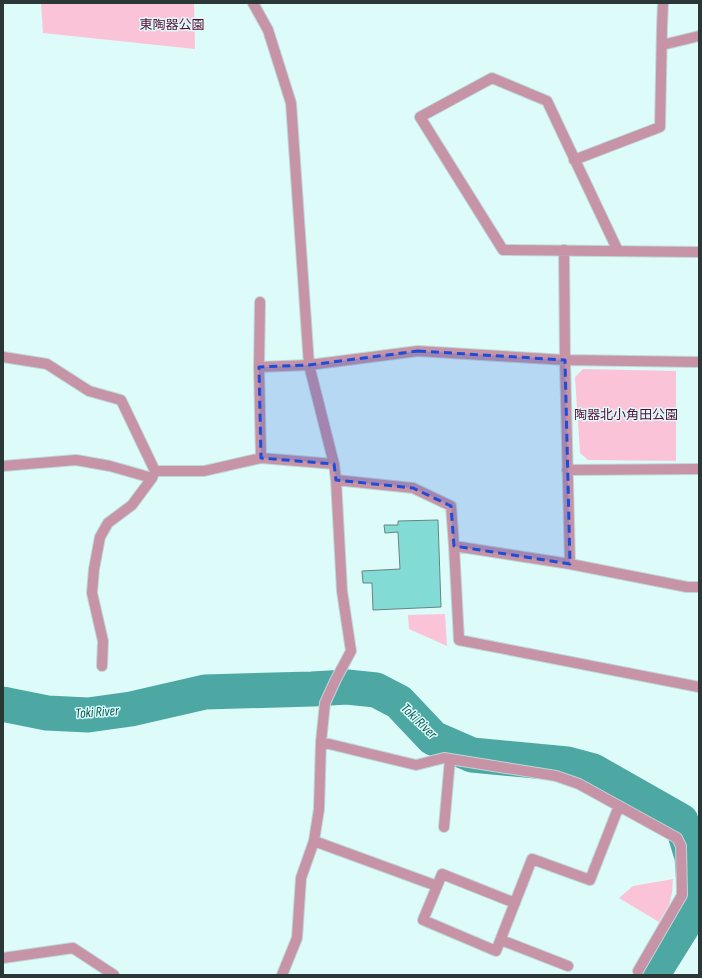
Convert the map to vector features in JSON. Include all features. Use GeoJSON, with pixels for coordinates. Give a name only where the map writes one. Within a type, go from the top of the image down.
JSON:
{"type":"FeatureCollection","features":[{"type":"Feature","properties":{"kind":"street"},"geometry":{"type":"LineString","coordinates":[[253,3],[268,30],[291,104],[309,365],[334,464],[342,591],[351,651],[336,678],[325,703],[321,742],[319,809],[314,841],[301,878],[297,938],[282,975]]}},
{"type":"Feature","properties":{"kind":"street"},"geometry":{"type":"LineString","coordinates":[[574,160],[660,127],[664,3]]}},
{"type":"Feature","properties":{"kind":"street"},"geometry":{"type":"LineString","coordinates":[[662,45],[699,36]]}},
{"type":"Feature","properties":{"kind":"street"},"geometry":{"type":"LineString","coordinates":[[618,251],[547,101],[492,78],[420,116],[503,250],[699,252]]}},
{"type":"Feature","properties":{"kind":"street"},"geometry":{"type":"LineString","coordinates":[[564,250],[567,470],[570,564]]}},
{"type":"Feature","properties":{"kind":"street"},"geometry":{"type":"LineString","coordinates":[[260,302],[259,366],[261,458]]}},
{"type":"Feature","properties":{"kind":"street"},"geometry":{"type":"LineString","coordinates":[[259,366],[309,365],[418,351],[565,360],[699,362]]}},
{"type":"Feature","properties":{"kind":"street"},"geometry":{"type":"LineString","coordinates":[[3,357],[47,364],[89,391],[121,400],[154,475]]}},
{"type":"Feature","properties":{"kind":"street"},"geometry":{"type":"LineString","coordinates":[[3,466],[76,460],[154,475],[204,471],[261,458],[334,464]]}},
{"type":"Feature","properties":{"kind":"street"},"geometry":{"type":"LineString","coordinates":[[567,470],[699,469]]}},
{"type":"Feature","properties":{"kind":"street"},"geometry":{"type":"LineString","coordinates":[[102,666],[103,641],[92,593],[94,569],[100,537],[108,523],[132,505],[154,475]]}},
{"type":"Feature","properties":{"kind":"street"},"geometry":{"type":"LineString","coordinates":[[336,480],[413,488],[451,506],[458,640],[699,687]]}},
{"type":"Feature","properties":{"kind":"street"},"geometry":{"type":"LineString","coordinates":[[454,546],[570,564],[687,587],[699,587]]}},
{"type":"Feature","properties":{"kind":"street"},"geometry":{"type":"LineString","coordinates":[[321,742],[416,766],[444,758],[556,776],[579,784],[677,838],[681,846],[682,895],[638,971]]}},
{"type":"Feature","properties":{"kind":"street"},"geometry":{"type":"LineString","coordinates":[[444,827],[450,759]]}},
{"type":"Feature","properties":{"kind":"street"},"geometry":{"type":"LineString","coordinates":[[515,903],[442,874],[423,920],[496,951],[501,940],[532,859],[590,880],[619,806]]}},
{"type":"Feature","properties":{"kind":"street"},"geometry":{"type":"LineString","coordinates":[[314,841],[437,886]]}},
{"type":"Feature","properties":{"kind":"street"},"geometry":{"type":"LineString","coordinates":[[501,940],[568,966]]}},
{"type":"Feature","properties":{"kind":"street"},"geometry":{"type":"LineString","coordinates":[[3,958],[74,948],[114,975]]}},
{"type":"Feature","properties":{"kind":"highlighted area"},"geometry":{"type":"Polygon","coordinates":[[[418,351],[565,360],[570,564],[454,546],[451,506],[413,488],[336,480],[334,464],[261,458],[259,367],[309,365],[418,351]]]}},
{"type":"Feature","properties":{"kind":"green space","name":"東陶器公園"},"geometry":{"type":"Polygon","coordinates":[[[41,3],[194,3],[195,49],[43,33],[41,3]]]}},
{"type":"Feature","properties":{"kind":"green space","name":"陶器北小角田公園"},"geometry":{"type":"Polygon","coordinates":[[[583,369],[676,371],[676,461],[588,460],[580,453],[575,377],[583,369]]]}},
{"type":"Feature","properties":{"kind":"green space"},"geometry":{"type":"Polygon","coordinates":[[[445,614],[447,646],[409,629],[408,615],[445,614]]]}},
{"type":"Feature","properties":{"kind":"green space"},"geometry":{"type":"Polygon","coordinates":[[[673,879],[669,905],[659,922],[619,898],[633,886],[673,879]]]}},
{"type":"Feature","properties":{"kind":"building"},"geometry":{"type":"Polygon","coordinates":[[[438,520],[441,607],[373,610],[372,583],[363,583],[362,571],[400,569],[398,532],[385,533],[384,525],[398,525],[398,521],[438,520]]]}},
{"type":"Feature","properties":{"kind":"waterway","name":"Toki River"},"geometry":{"type":"LineString","coordinates":[[3,704],[47,713],[88,715],[131,709],[205,692],[347,687],[376,690],[399,702],[433,738],[472,755],[567,764],[593,771],[681,821],[692,857],[695,898],[682,927],[652,975]]}}]}
